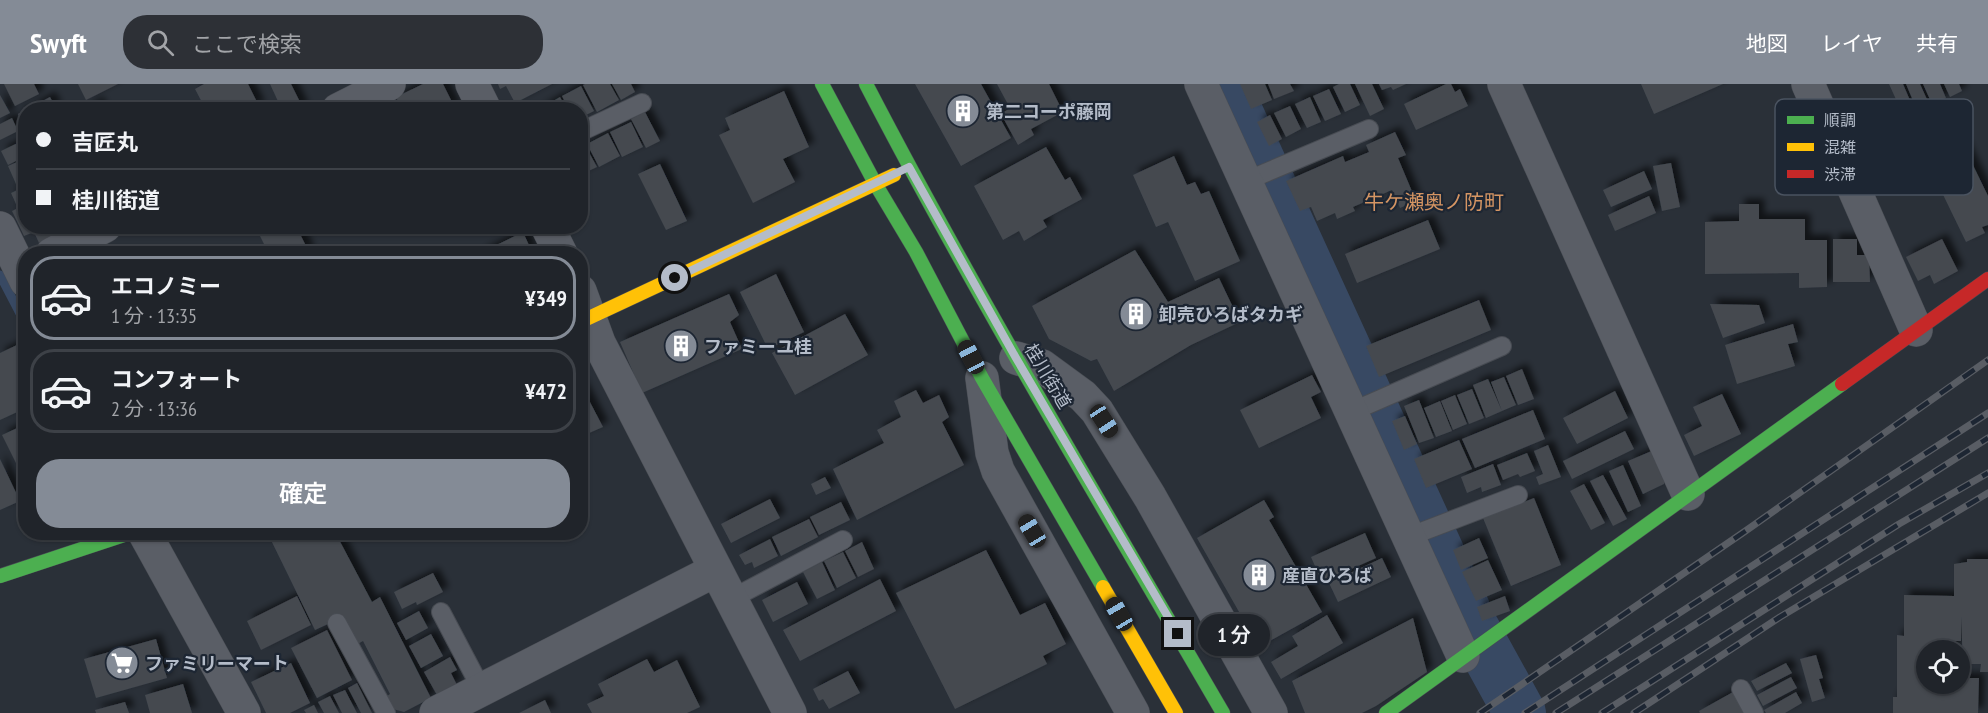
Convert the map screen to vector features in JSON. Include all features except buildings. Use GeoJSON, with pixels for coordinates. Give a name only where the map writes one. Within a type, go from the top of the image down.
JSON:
{"type":"FeatureCollection","features":[{"type":"Feature","properties":{"kind":"street"},"geometry":{"type":"LineString","coordinates":[[354,102],[389,84]]}},
{"type":"Feature","properties":{"kind":"street"},"geometry":{"type":"LineString","coordinates":[[472,84],[481,102]]}},
{"type":"Feature","properties":{"kind":"street"},"geometry":{"type":"LineString","coordinates":[[822,84],[916,252],[982,378],[1176,713]]}},
{"type":"Feature","properties":{"kind":"street","name":"桂川街道"},"geometry":{"type":"LineString","coordinates":[[866,84],[909,167],[1016,358],[1223,713]]}},
{"type":"Feature","properties":{"kind":"street"},"geometry":{"type":"LineString","coordinates":[[1201,84],[1464,656]]}},
{"type":"Feature","properties":{"kind":"street"},"geometry":{"type":"LineString","coordinates":[[1504,84],[1688,494]]}},
{"type":"Feature","properties":{"kind":"street"},"geometry":{"type":"LineString","coordinates":[[1808,84],[1815,99]]}},
{"type":"Feature","properties":{"kind":"street"},"geometry":{"type":"LineString","coordinates":[[588,308],[876,184],[909,167]]}},
{"type":"Feature","properties":{"kind":"street"},"geometry":{"type":"LineString","coordinates":[[1857,195],[1916,330]]}},
{"type":"Feature","properties":{"kind":"street"},"geometry":{"type":"LineString","coordinates":[[0,228],[16,275]]}},
{"type":"Feature","properties":{"kind":"street"},"geometry":{"type":"LineString","coordinates":[[67,246],[90,234]]}},
{"type":"Feature","properties":{"kind":"street"},"geometry":{"type":"LineString","coordinates":[[1386,713],[1988,279]]}},
{"type":"Feature","properties":{"kind":"street"},"geometry":{"type":"LineString","coordinates":[[588,318],[790,713]]}},
{"type":"Feature","properties":{"kind":"street"},"geometry":{"type":"LineString","coordinates":[[1016,358],[1042,366],[1083,396],[1097,411],[1150,497],[1271,713]]}},
{"type":"Feature","properties":{"kind":"street"},"geometry":{"type":"LineString","coordinates":[[982,378],[990,443],[998,471],[1133,713]]}},
{"type":"Feature","properties":{"kind":"street"},"geometry":{"type":"LineString","coordinates":[[0,576],[109,540]]}},
{"type":"Feature","properties":{"kind":"street"},"geometry":{"type":"LineString","coordinates":[[148,540],[244,713]]}},
{"type":"Feature","properties":{"kind":"street"},"geometry":{"type":"LineString","coordinates":[[436,713],[716,570]]}},
{"type":"Feature","properties":{"kind":"lane"},"geometry":{"type":"LineString","coordinates":[[588,128],[642,103]]}},
{"type":"Feature","properties":{"kind":"lane"},"geometry":{"type":"LineString","coordinates":[[1245,181],[1369,129]]}},
{"type":"Feature","properties":{"kind":"lane"},"geometry":{"type":"LineString","coordinates":[[1351,412],[1502,346]]}},
{"type":"Feature","properties":{"kind":"lane"},"geometry":{"type":"LineString","coordinates":[[1408,537],[1518,495]]}},
{"type":"Feature","properties":{"kind":"lane"},"geometry":{"type":"LineString","coordinates":[[731,599],[843,540]]}},
{"type":"Feature","properties":{"kind":"lane"},"geometry":{"type":"LineString","coordinates":[[441,612],[482,690]]}},
{"type":"Feature","properties":{"kind":"lane"},"geometry":{"type":"LineString","coordinates":[[337,623],[386,713]]}},
{"type":"Feature","properties":{"kind":"lane"},"geometry":{"type":"LineString","coordinates":[[1742,689],[1754,713]]}},
{"type":"Feature","properties":{"kind":"waterway"},"geometry":{"type":"LineString","coordinates":[[1224,84],[1471,624],[1520,713]]}},
{"type":"Feature","properties":{"kind":"waterway"},"geometry":{"type":"LineString","coordinates":[[0,275],[18,310]]}},
{"type":"Feature","properties":{"kind":"railway"},"geometry":{"type":"LineString","coordinates":[[1480,713],[1744,532],[1988,360]]}},
{"type":"Feature","properties":{"kind":"railway"},"geometry":{"type":"LineString","coordinates":[[1525,713],[1988,413]]}},
{"type":"Feature","properties":{"kind":"railway"},"geometry":{"type":"LineString","coordinates":[[1556,713],[1988,438]]}},
{"type":"Feature","properties":{"kind":"railway"},"geometry":{"type":"LineString","coordinates":[[1602,713],[1899,524],[1988,473]]}},
{"type":"Feature","properties":{"kind":"railway"},"geometry":{"type":"LineString","coordinates":[[1634,713],[1780,617],[1988,493]]}},
{"type":"Feature","properties":{"kind":"traffic: fast"},"geometry":{"type":"LineString","coordinates":[[822,84],[876,185],[916,252],[982,378],[1103,587]]}},
{"type":"Feature","properties":{"kind":"traffic: fast"},"geometry":{"type":"LineString","coordinates":[[866,84],[996,322],[1223,713]]}},
{"type":"Feature","properties":{"kind":"traffic: fast"},"geometry":{"type":"LineString","coordinates":[[1386,713],[1842,384]]}},
{"type":"Feature","properties":{"kind":"traffic: fast"},"geometry":{"type":"LineString","coordinates":[[0,576],[109,540]]}},
{"type":"Feature","properties":{"kind":"traffic: slow"},"geometry":{"type":"LineString","coordinates":[[588,318],[894,175]]}},
{"type":"Feature","properties":{"kind":"traffic: slow"},"geometry":{"type":"LineString","coordinates":[[1103,587],[1176,713]]}},
{"type":"Feature","properties":{"kind":"traffic: jam"},"geometry":{"type":"LineString","coordinates":[[1842,384],[1988,279]]}},
{"type":"Feature","properties":{"kind":"place","name":"第二コーポ藤岡"},"geometry":{"type":"Point","coordinates":[963,111]}},
{"type":"Feature","properties":{"kind":"place","name":"卸売ひろばタカギ"},"geometry":{"type":"Point","coordinates":[1136,314]}},
{"type":"Feature","properties":{"kind":"place","name":"ファミーユ桂"},"geometry":{"type":"Point","coordinates":[681,346]}},
{"type":"Feature","properties":{"kind":"place","name":"産直ひろば"},"geometry":{"type":"Point","coordinates":[1259,575]}},
{"type":"Feature","properties":{"kind":"place","name":"ファミリーマート"},"geometry":{"type":"Point","coordinates":[122,663]}},
{"type":"Feature","properties":{"kind":"district","name":"牛ケ瀬奥ノ防町"},"geometry":{"type":"Point","coordinates":[1434,202]}},
{"type":"Feature","properties":{"kind":"route"},"geometry":{"type":"LineString","coordinates":[[675,278],[909,167],[1016,358],[1178,634]]}}]}
